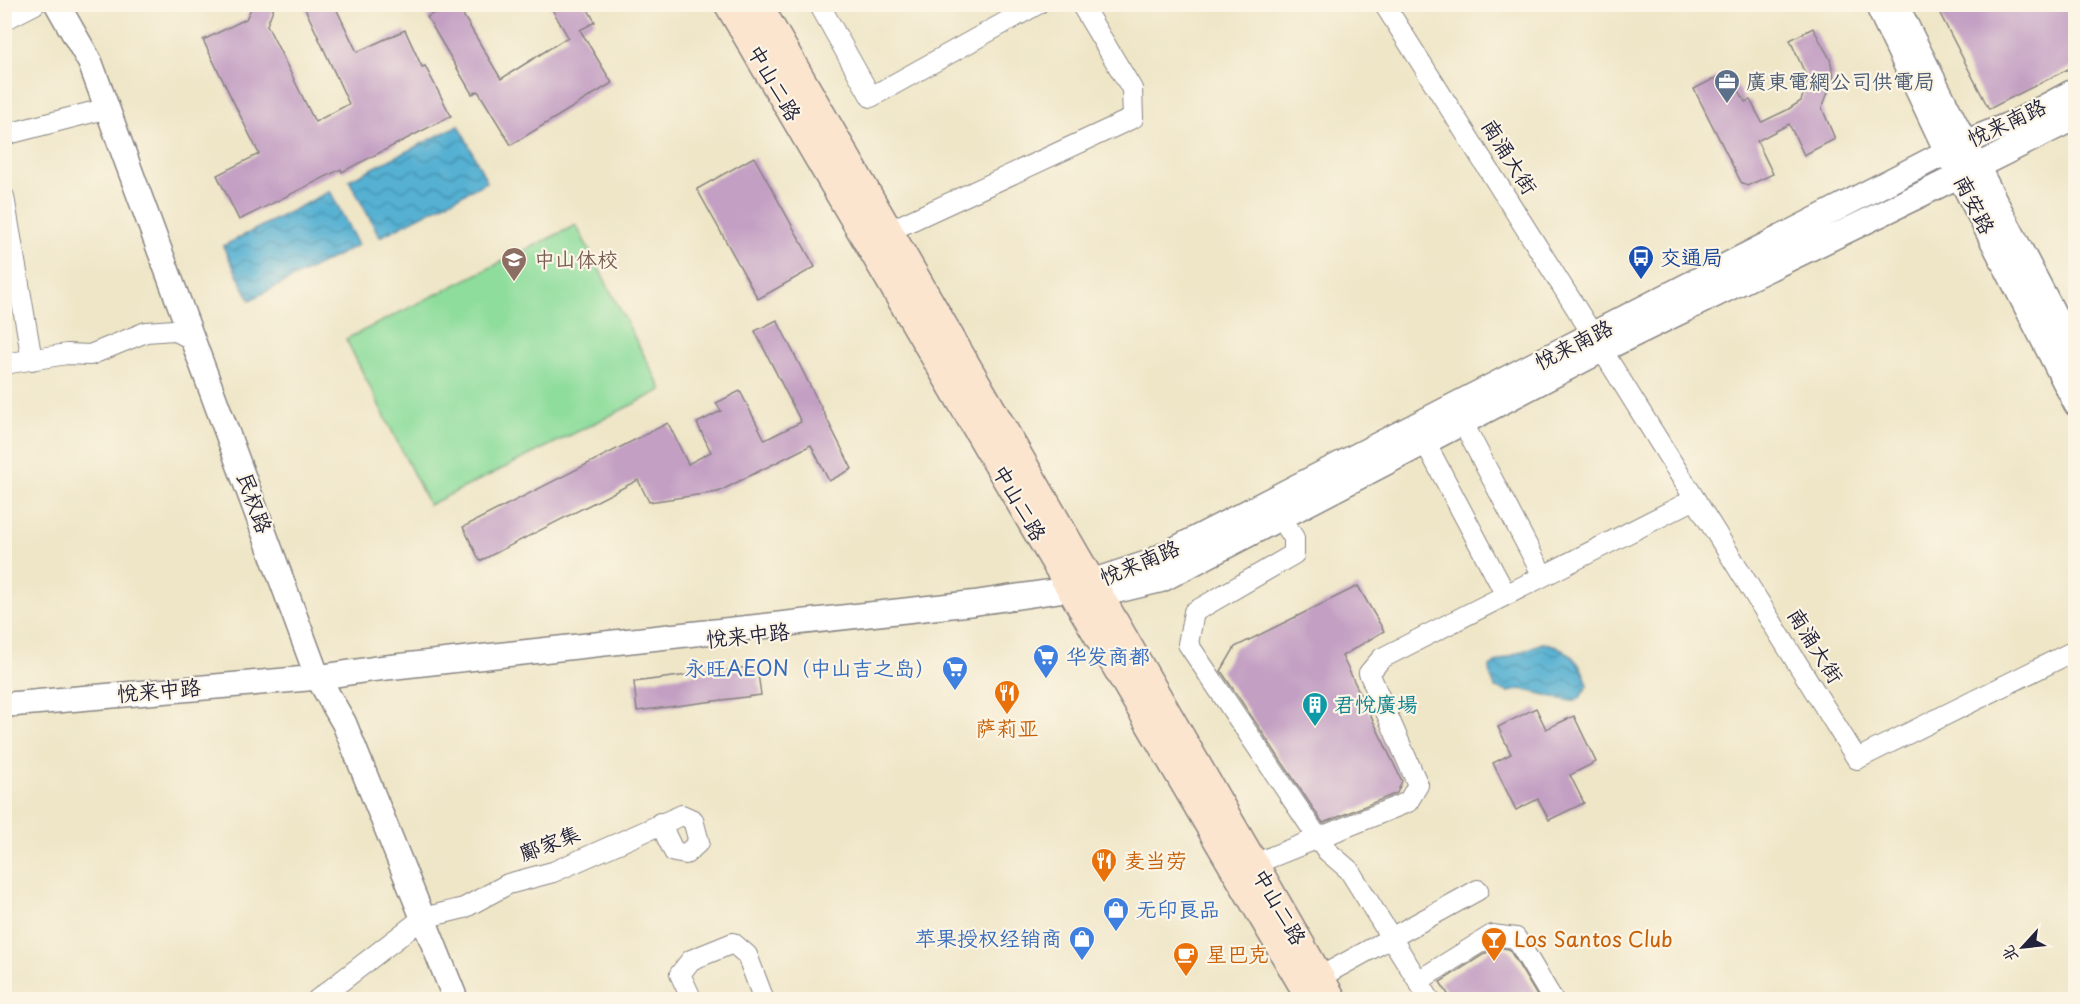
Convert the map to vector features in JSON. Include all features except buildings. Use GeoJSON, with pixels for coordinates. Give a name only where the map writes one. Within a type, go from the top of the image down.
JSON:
{"type":"FeatureCollection","features":[{"type":"Feature","properties":{"kind":"main road","name":"中山二路"},"geometry":{"type":"LineString","coordinates":[[728,4],[1084,592],[1321,992]]}},
{"type":"Feature","properties":{"kind":"main road","name":"中山二路"},"geometry":{"type":"LineString","coordinates":[[758,4],[889,231],[1084,592],[1254,864],[1321,992]]}},
{"type":"Feature","properties":{"kind":"street"},"geometry":{"type":"LineString","coordinates":[[4,20],[35,4]]}},
{"type":"Feature","properties":{"kind":"street","name":"民权路"},"geometry":{"type":"LineString","coordinates":[[57,4],[90,62],[108,108],[317,679],[344,723],[456,999]]}},
{"type":"Feature","properties":{"kind":"street"},"geometry":{"type":"LineString","coordinates":[[819,4],[871,97],[1038,4]]}},
{"type":"Feature","properties":{"kind":"street","name":"南涌大街"},"geometry":{"type":"LineString","coordinates":[[1384,4],[1857,759],[2076,650]]}},
{"type":"Feature","properties":{"kind":"street","name":"南安路"},"geometry":{"type":"LineString","coordinates":[[1877,4],[1957,147],[2076,404]]}},
{"type":"Feature","properties":{"kind":"street","name":"南安路"},"geometry":{"type":"LineString","coordinates":[[1896,4],[1941,98],[1957,147]]}},
{"type":"Feature","properties":{"kind":"street"},"geometry":{"type":"LineString","coordinates":[[889,231],[1133,118],[1132,88],[1090,8]]}},
{"type":"Feature","properties":{"kind":"street","name":"悦来南路"},"geometry":{"type":"LineString","coordinates":[[1084,592],[1161,580],[1463,423],[1598,343],[1957,147],[2020,120],[2076,90]]}},
{"type":"Feature","properties":{"kind":"street"},"geometry":{"type":"LineString","coordinates":[[4,135],[108,108]]}},
{"type":"Feature","properties":{"kind":"street","name":"悦来南路"},"geometry":{"type":"LineString","coordinates":[[1084,592],[1148,563],[1598,343],[2076,117]]}},
{"type":"Feature","properties":{"kind":"street","name":"南安路"},"geometry":{"type":"LineString","coordinates":[[1968,170],[2076,356]]}},
{"type":"Feature","properties":{"kind":"street"},"geometry":{"type":"LineString","coordinates":[[4,197],[32,360]]}},
{"type":"Feature","properties":{"kind":"street"},"geometry":{"type":"LineString","coordinates":[[4,364],[67,354],[90,355],[146,332],[174,330],[195,341]]}},
{"type":"Feature","properties":{"kind":"street"},"geometry":{"type":"LineString","coordinates":[[1463,423],[1543,576]]}},
{"type":"Feature","properties":{"kind":"street"},"geometry":{"type":"LineString","coordinates":[[1425,442],[1506,595]]}},
{"type":"Feature","properties":{"kind":"street"},"geometry":{"type":"LineString","coordinates":[[1254,864],[1408,802],[1418,785],[1369,673],[1382,658],[1695,499]]}},
{"type":"Feature","properties":{"kind":"street"},"geometry":{"type":"LineString","coordinates":[[1281,518],[1294,538],[1294,554],[1194,612],[1188,644],[1327,851],[1348,870],[1430,999]]}},
{"type":"Feature","properties":{"kind":"street","name":"悦来中路"},"geometry":{"type":"LineString","coordinates":[[4,705],[317,679],[1084,592]]}},
{"type":"Feature","properties":{"kind":"street","name":"鄺家集"},"geometry":{"type":"LineString","coordinates":[[423,918],[464,908],[508,884],[554,872],[660,823],[682,815],[693,820],[699,842],[687,854],[674,852],[660,823]]}},
{"type":"Feature","properties":{"kind":"street"},"geometry":{"type":"LineString","coordinates":[[1321,992],[1391,938],[1478,890]]}},
{"type":"Feature","properties":{"kind":"street"},"geometry":{"type":"LineString","coordinates":[[316,999],[423,918]]}},
{"type":"Feature","properties":{"kind":"street"},"geometry":{"type":"LineString","coordinates":[[1418,981],[1492,935],[1516,938],[1553,999]]}},
{"type":"Feature","properties":{"kind":"street"},"geometry":{"type":"LineString","coordinates":[[692,999],[680,974],[691,960],[733,943],[747,955],[764,999]]}},
{"type":"Feature","properties":{"kind":"green space"},"geometry":{"type":"Polygon","coordinates":[[[576,225],[662,390],[429,505],[346,339],[576,225]]]}},
{"type":"Feature","properties":{"kind":"water"},"geometry":{"type":"Polygon","coordinates":[[[459,125],[487,182],[380,237],[349,180],[459,125]]]}},
{"type":"Feature","properties":{"kind":"water"},"geometry":{"type":"Polygon","coordinates":[[[330,191],[358,245],[250,300],[223,246],[330,191]]]}},
{"type":"Feature","properties":{"kind":"water"},"geometry":{"type":"Polygon","coordinates":[[[1542,643],[1565,651],[1582,669],[1588,685],[1579,699],[1570,701],[1521,689],[1509,692],[1495,688],[1490,667],[1542,643]]]}},
{"type":"Feature","properties":{"kind":"place","name":"廣東電網公司供電局"},"geometry":{"type":"Point","coordinates":[1727,105]}},
{"type":"Feature","properties":{"kind":"place","name":"交通局"},"geometry":{"type":"Point","coordinates":[1641,281]}},
{"type":"Feature","properties":{"kind":"place","name":"中山体校"},"geometry":{"type":"Point","coordinates":[514,283]}},
{"type":"Feature","properties":{"kind":"place","name":"华发商都"},"geometry":{"type":"Point","coordinates":[1046,680]}},
{"type":"Feature","properties":{"kind":"place","name":"永旺AEON（中山吉之岛）"},"geometry":{"type":"Point","coordinates":[955,692]}},
{"type":"Feature","properties":{"kind":"place","name":"萨莉亚"},"geometry":{"type":"Point","coordinates":[1007,716]}},
{"type":"Feature","properties":{"kind":"place","name":"君悅廣場"},"geometry":{"type":"Point","coordinates":[1315,728]}},
{"type":"Feature","properties":{"kind":"place","name":"麦当劳"},"geometry":{"type":"Point","coordinates":[1104,884]}},
{"type":"Feature","properties":{"kind":"place","name":"无印良品"},"geometry":{"type":"Point","coordinates":[1116,933]}},
{"type":"Feature","properties":{"kind":"place","name":"苹果授权经销商"},"geometry":{"type":"Point","coordinates":[1082,962]}},
{"type":"Feature","properties":{"kind":"place","name":"Los Santos Club"},"geometry":{"type":"Point","coordinates":[1494,963]}},
{"type":"Feature","properties":{"kind":"place","name":"星巴克"},"geometry":{"type":"Point","coordinates":[1186,978]}}]}
